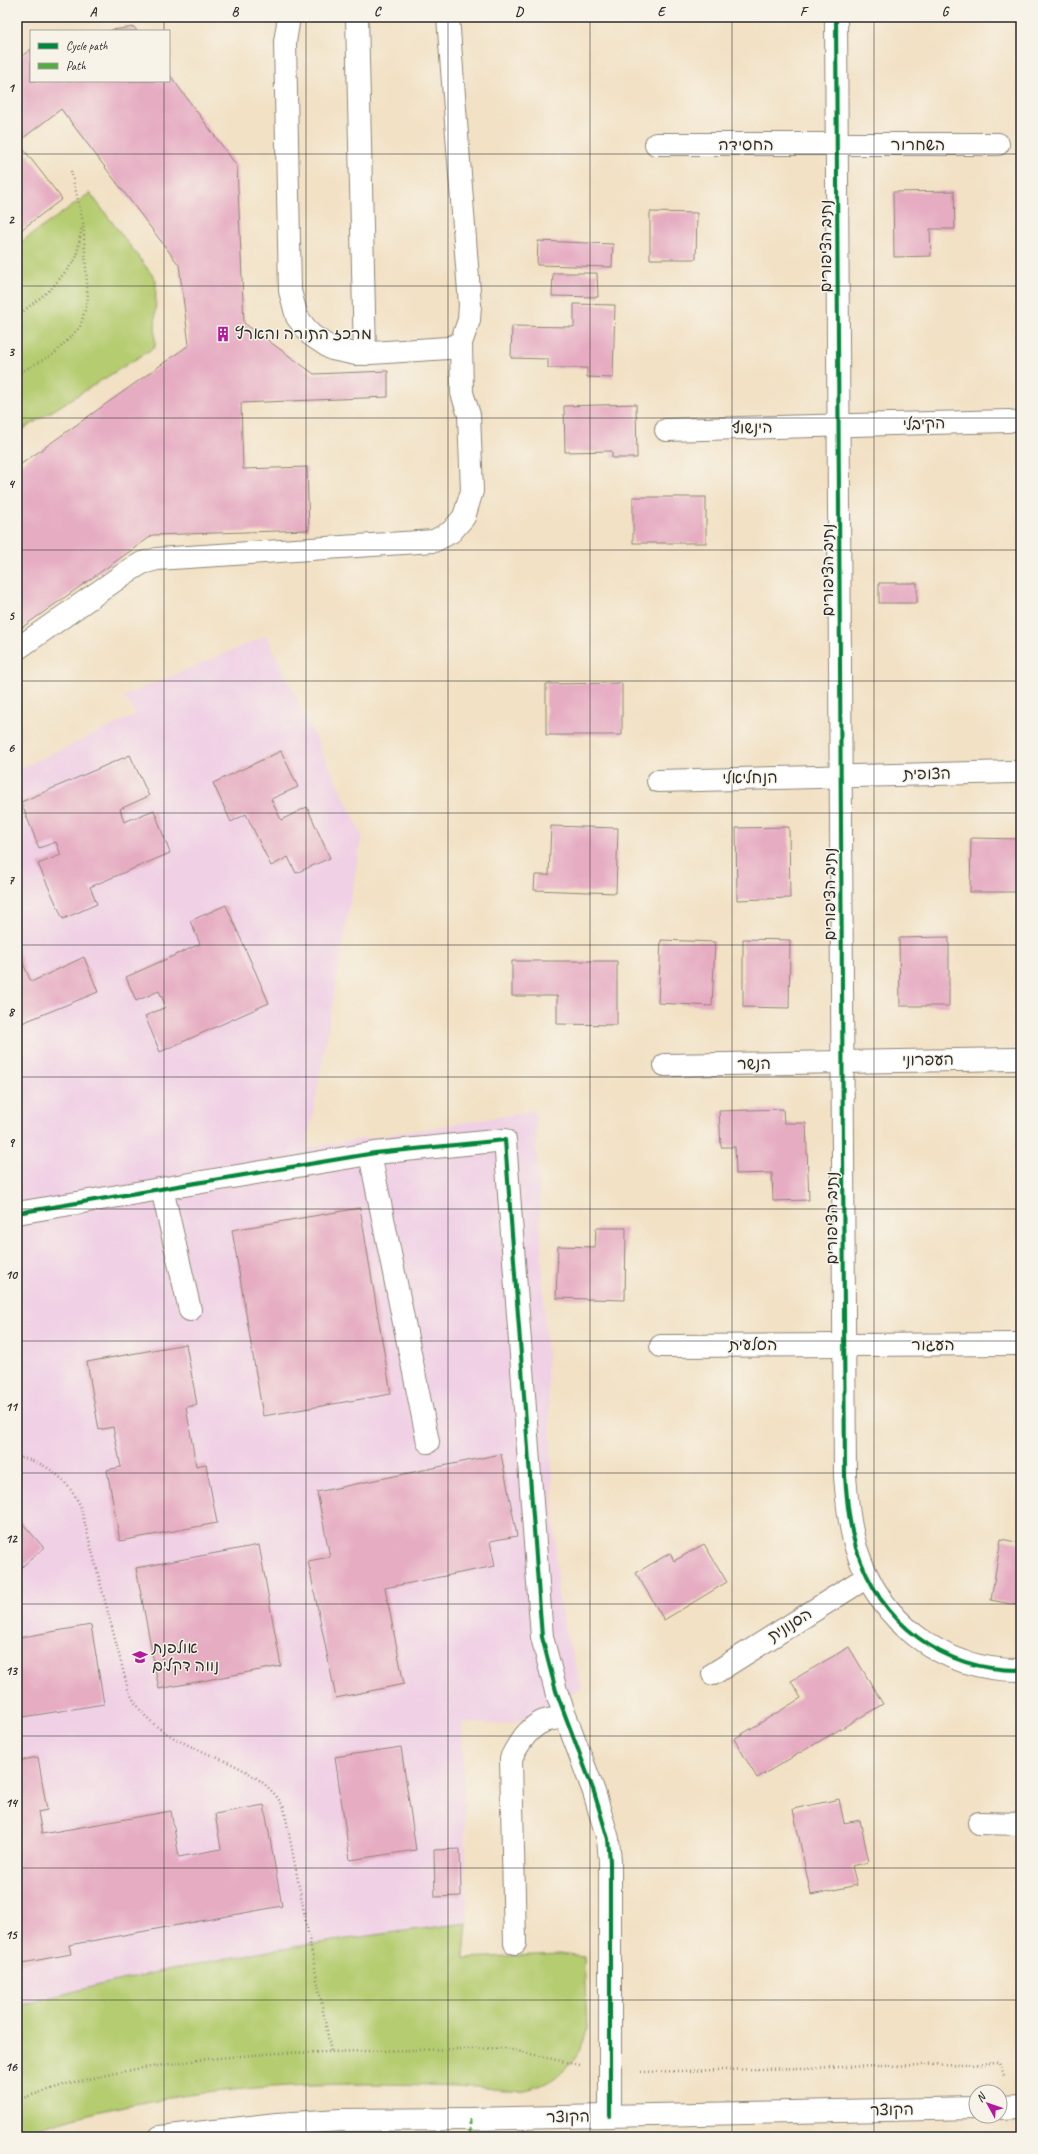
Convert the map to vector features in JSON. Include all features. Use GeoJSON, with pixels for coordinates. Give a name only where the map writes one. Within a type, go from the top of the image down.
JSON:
{"type":"FeatureCollection","features":[{"type":"Feature","properties":{"kind":"street"},"geometry":{"type":"LineString","coordinates":[[289,17],[285,42],[290,291],[297,317],[311,335],[332,349],[356,354],[448,348],[461,343]]}},
{"type":"Feature","properties":{"kind":"street"},"geometry":{"type":"LineString","coordinates":[[357,17],[365,354]]}},
{"type":"Feature","properties":{"kind":"street"},"geometry":{"type":"LineString","coordinates":[[17,649],[142,563],[157,559],[434,541],[450,532],[464,517],[472,491],[469,415],[462,393],[461,343],[469,320],[470,306],[448,17]]}},
{"type":"Feature","properties":{"kind":"street","name":"נתיב הציפורים"},"geometry":{"type":"LineString","coordinates":[[836,17],[845,1476],[848,1514],[856,1548],[868,1577],[882,1602],[900,1623],[920,1640],[942,1653],[965,1662],[988,1668],[1021,1670]]}},
{"type":"Feature","properties":{"kind":"street","name":"החסידה"},"geometry":{"type":"LineString","coordinates":[[656,144],[837,145]]}},
{"type":"Feature","properties":{"kind":"street","name":"השחרור"},"geometry":{"type":"LineString","coordinates":[[837,145],[998,144]]}},
{"type":"Feature","properties":{"kind":"street","name":"הקיבלי"},"geometry":{"type":"LineString","coordinates":[[839,426],[1010,422]]}},
{"type":"Feature","properties":{"kind":"street","name":"הינשוף"},"geometry":{"type":"LineString","coordinates":[[666,430],[839,426]]}},
{"type":"Feature","properties":{"kind":"street","name":"הצופית"},"geometry":{"type":"LineString","coordinates":[[841,776],[1013,772]]}},
{"type":"Feature","properties":{"kind":"street","name":"הנחליאלי"},"geometry":{"type":"LineString","coordinates":[[658,781],[841,776]]}},
{"type":"Feature","properties":{"kind":"street","name":"העפרוני"},"geometry":{"type":"LineString","coordinates":[[842,1062],[1014,1059]]}},
{"type":"Feature","properties":{"kind":"street","name":"הנשר"},"geometry":{"type":"LineString","coordinates":[[664,1065],[842,1062]]}},
{"type":"Feature","properties":{"kind":"street"},"geometry":{"type":"LineString","coordinates":[[17,1213],[370,1154],[505,1140],[538,1609],[548,1664],[602,1816],[610,1860],[610,2116]]}},
{"type":"Feature","properties":{"kind":"street"},"geometry":{"type":"LineString","coordinates":[[370,1154],[428,1442]]}},
{"type":"Feature","properties":{"kind":"street"},"geometry":{"type":"LineString","coordinates":[[162,1189],[190,1310]]}},
{"type":"Feature","properties":{"kind":"street","name":"העגור"},"geometry":{"type":"LineString","coordinates":[[844,1345],[1021,1344]]}},
{"type":"Feature","properties":{"kind":"street","name":"הסלעית"},"geometry":{"type":"LineString","coordinates":[[661,1346],[844,1345]]}},
{"type":"Feature","properties":{"kind":"street","name":"הסנונית"},"geometry":{"type":"LineString","coordinates":[[713,1674],[868,1577]]}},
{"type":"Feature","properties":{"kind":"street"},"geometry":{"type":"LineString","coordinates":[[515,1943],[511,1758],[517,1746],[528,1732],[544,1721],[566,1717]]}},
{"type":"Feature","properties":{"kind":"street"},"geometry":{"type":"LineString","coordinates":[[979,1823],[1021,1824]]}},
{"type":"Feature","properties":{"kind":"street","name":"הקוצר"},"geometry":{"type":"LineString","coordinates":[[160,2137],[277,2124],[340,2120],[968,2108]]}},
{"type":"Feature","properties":{"kind":"path"},"geometry":{"type":"LineString","coordinates":[[17,374],[54,354],[80,326],[88,300],[83,221],[71,171]]}},
{"type":"Feature","properties":{"kind":"path"},"geometry":{"type":"LineString","coordinates":[[17,316],[51,288],[76,259],[83,221]]}},
{"type":"Feature","properties":{"kind":"path"},"geometry":{"type":"LineString","coordinates":[[17,1457],[37,1462],[53,1470],[67,1484],[80,1505],[128,1689],[139,1709],[154,1724],[173,1738],[250,1774],[267,1786],[282,1804],[287,1816],[331,2052]]}},
{"type":"Feature","properties":{"kind":"path"},"geometry":{"type":"LineString","coordinates":[[17,2100],[70,2084],[136,2069],[206,2059],[278,2053],[504,2048],[610,2072],[1000,2063],[1012,2108]]}},
{"type":"Feature","properties":{"kind":"shaded area"},"geometry":{"type":"Polygon","coordinates":[[[267,636],[362,835],[307,1148],[535,1111],[558,1594],[566,1633],[582,1687],[512,1724],[462,1723],[467,1923],[324,1942],[183,1966],[113,1981],[17,2007],[17,770],[136,715],[124,696],[267,636]]]}},
{"type":"Feature","properties":{"kind":"green space"},"geometry":{"type":"Polygon","coordinates":[[[90,193],[156,280],[155,347],[17,433],[17,245],[90,193]]]}},
{"type":"Feature","properties":{"kind":"green space"},"geometry":{"type":"Polygon","coordinates":[[[467,1923],[464,1958],[560,1954],[584,1957],[587,2030],[584,2041],[573,2061],[565,2069],[557,2076],[537,2087],[525,2090],[507,2090],[407,2084],[367,2084],[279,2086],[234,2090],[145,2102],[102,2111],[59,2122],[17,2136],[17,2007],[128,1978],[240,1956],[353,1938],[467,1923]]]}},
{"type":"Feature","properties":{"kind":"building"},"geometry":{"type":"Polygon","coordinates":[[[134,27],[136,30],[111,30],[134,27]]]}},
{"type":"Feature","properties":{"kind":"building","name":"מרכז התורה והארץ"},"geometry":{"type":"Polygon","coordinates":[[[30,50],[30,82],[170,82],[170,75],[237,166],[244,323],[314,374],[388,371],[388,397],[241,403],[243,469],[307,467],[309,530],[153,535],[17,631],[17,467],[189,345],[179,265],[61,109],[18,142],[62,199],[17,233],[17,60],[30,50]]]}},
{"type":"Feature","properties":{"kind":"building"},"geometry":{"type":"Polygon","coordinates":[[[954,191],[955,229],[930,229],[931,256],[894,257],[893,192],[954,191]]]}},
{"type":"Feature","properties":{"kind":"building"},"geometry":{"type":"Polygon","coordinates":[[[650,212],[697,213],[696,259],[650,259],[650,212]]]}},
{"type":"Feature","properties":{"kind":"building"},"geometry":{"type":"Polygon","coordinates":[[[538,241],[613,244],[612,267],[537,265],[538,241]]]}},
{"type":"Feature","properties":{"kind":"building"},"geometry":{"type":"Polygon","coordinates":[[[553,273],[597,273],[598,297],[552,296],[553,273]]]}},
{"type":"Feature","properties":{"kind":"building"},"geometry":{"type":"Polygon","coordinates":[[[574,304],[615,305],[613,378],[587,377],[587,368],[548,368],[548,359],[511,358],[512,326],[574,327],[574,304]]]}},
{"type":"Feature","properties":{"kind":"building"},"geometry":{"type":"Polygon","coordinates":[[[636,404],[637,458],[612,458],[612,451],[565,452],[564,406],[636,404]]]}},
{"type":"Feature","properties":{"kind":"building"},"geometry":{"type":"Polygon","coordinates":[[[633,497],[706,497],[706,543],[633,543],[633,497]]]}},
{"type":"Feature","properties":{"kind":"building"},"geometry":{"type":"Polygon","coordinates":[[[879,583],[917,583],[917,603],[879,603],[879,583]]]}},
{"type":"Feature","properties":{"kind":"building"},"geometry":{"type":"Polygon","coordinates":[[[622,683],[622,735],[546,735],[546,684],[622,683]]]}},
{"type":"Feature","properties":{"kind":"building"},"geometry":{"type":"Polygon","coordinates":[[[281,751],[298,787],[271,799],[281,820],[307,807],[330,858],[296,873],[288,857],[271,866],[246,814],[231,822],[213,783],[281,751]]]}},
{"type":"Feature","properties":{"kind":"building"},"geometry":{"type":"Polygon","coordinates":[[[130,755],[149,796],[120,809],[124,822],[154,810],[170,853],[90,887],[97,904],[63,919],[38,864],[61,855],[56,842],[39,848],[21,802],[130,755]]]}},
{"type":"Feature","properties":{"kind":"building"},"geometry":{"type":"Polygon","coordinates":[[[551,826],[618,828],[616,893],[534,890],[535,875],[549,875],[551,826]]]}},
{"type":"Feature","properties":{"kind":"building"},"geometry":{"type":"Polygon","coordinates":[[[789,827],[790,898],[737,900],[736,828],[789,827]]]}},
{"type":"Feature","properties":{"kind":"building"},"geometry":{"type":"Polygon","coordinates":[[[971,838],[1021,839],[1021,892],[970,892],[971,838]]]}},
{"type":"Feature","properties":{"kind":"building"},"geometry":{"type":"Polygon","coordinates":[[[226,905],[269,1003],[160,1052],[145,1016],[166,1007],[159,991],[136,1001],[126,977],[200,944],[190,921],[226,905]]]}},
{"type":"Feature","properties":{"kind":"building"},"geometry":{"type":"Polygon","coordinates":[[[949,937],[949,1006],[900,1006],[899,938],[949,937]]]}},
{"type":"Feature","properties":{"kind":"building"},"geometry":{"type":"Polygon","coordinates":[[[743,939],[790,940],[789,1008],[743,1007],[743,939]]]}},
{"type":"Feature","properties":{"kind":"building"},"geometry":{"type":"Polygon","coordinates":[[[661,940],[715,942],[712,1006],[658,1003],[661,940]]]}},
{"type":"Feature","properties":{"kind":"building"},"geometry":{"type":"Polygon","coordinates":[[[17,949],[31,982],[84,957],[98,992],[17,1025],[17,949]]]}},
{"type":"Feature","properties":{"kind":"building"},"geometry":{"type":"Polygon","coordinates":[[[512,961],[617,961],[617,1025],[557,1024],[557,996],[512,996],[512,961]]]}},
{"type":"Feature","properties":{"kind":"building"},"geometry":{"type":"Polygon","coordinates":[[[783,1109],[784,1123],[806,1123],[809,1200],[773,1201],[772,1173],[736,1174],[735,1147],[721,1147],[719,1111],[783,1109]]]}},
{"type":"Feature","properties":{"kind":"building"},"geometry":{"type":"Polygon","coordinates":[[[360,1208],[391,1394],[263,1416],[232,1230],[360,1208]]]}},
{"type":"Feature","properties":{"kind":"building"},"geometry":{"type":"Polygon","coordinates":[[[596,1228],[626,1228],[625,1300],[556,1298],[558,1246],[595,1247],[596,1228]]]}},
{"type":"Feature","properties":{"kind":"building"},"geometry":{"type":"Polygon","coordinates":[[[186,1344],[197,1405],[186,1407],[196,1466],[206,1464],[217,1523],[120,1541],[107,1470],[121,1467],[113,1427],[99,1430],[87,1362],[186,1344]]]}},
{"type":"Feature","properties":{"kind":"building"},"geometry":{"type":"Polygon","coordinates":[[[501,1454],[517,1536],[490,1541],[495,1566],[385,1588],[404,1684],[336,1698],[308,1561],[330,1557],[317,1492],[501,1454]]]}},
{"type":"Feature","properties":{"kind":"building"},"geometry":{"type":"Polygon","coordinates":[[[17,1517],[44,1548],[17,1571],[17,1517]]]}},
{"type":"Feature","properties":{"kind":"building"},"geometry":{"type":"Polygon","coordinates":[[[1001,1539],[1021,1543],[1021,1606],[991,1600],[1001,1539]]]}},
{"type":"Feature","properties":{"kind":"building"},"geometry":{"type":"Polygon","coordinates":[[[704,1544],[727,1582],[664,1620],[636,1573],[670,1553],[674,1561],[704,1544]]]}},
{"type":"Feature","properties":{"kind":"building"},"geometry":{"type":"Polygon","coordinates":[[[259,1545],[281,1666],[159,1689],[136,1568],[259,1545]]]}},
{"type":"Feature","properties":{"kind":"building"},"geometry":{"type":"Polygon","coordinates":[[[91,1625],[104,1704],[17,1718],[17,1638],[91,1625]]]}},
{"type":"Feature","properties":{"kind":"building"},"geometry":{"type":"Polygon","coordinates":[[[849,1647],[883,1704],[757,1778],[734,1739],[801,1698],[791,1681],[849,1647]]]}},
{"type":"Feature","properties":{"kind":"building"},"geometry":{"type":"Polygon","coordinates":[[[401,1747],[416,1850],[350,1860],[335,1757],[401,1747]]]}},
{"type":"Feature","properties":{"kind":"building"},"geometry":{"type":"Polygon","coordinates":[[[38,1757],[47,1810],[38,1812],[42,1834],[171,1811],[179,1857],[221,1849],[215,1814],[264,1805],[282,1906],[69,1945],[71,1954],[17,1964],[17,1761],[38,1757]]]}},
{"type":"Feature","properties":{"kind":"building"},"geometry":{"type":"Polygon","coordinates":[[[839,1799],[844,1823],[860,1820],[869,1862],[852,1866],[857,1885],[811,1895],[793,1809],[839,1799]]]}},
{"type":"Feature","properties":{"kind":"building"},"geometry":{"type":"Polygon","coordinates":[[[460,1849],[461,1896],[435,1897],[434,1850],[460,1849]]]}},
{"type":"Feature","properties":{"kind":"marked path"},"geometry":{"type":"LineString","coordinates":[[470,2119],[470,2137]]}},
{"type":"Feature","properties":{"kind":"cycle path"},"geometry":{"type":"LineString","coordinates":[[836,17],[845,1476],[848,1503],[856,1548],[867,1575],[881,1599],[898,1620],[918,1638],[940,1652],[965,1662],[992,1668],[1021,1670]]}},
{"type":"Feature","properties":{"kind":"cycle path"},"geometry":{"type":"LineString","coordinates":[[17,1213],[375,1153],[505,1140],[542,1637],[556,1691],[594,1792],[608,1839],[610,1861],[610,2116]]}},
{"type":"Feature","properties":{"kind":"place","name":"מרכז התורה והארץ"},"geometry":{"type":"Point","coordinates":[223,334]}},
{"type":"Feature","properties":{"kind":"place","name":"אולפנת נווה דקלים"},"geometry":{"type":"Point","coordinates":[140,1657]}}]}
